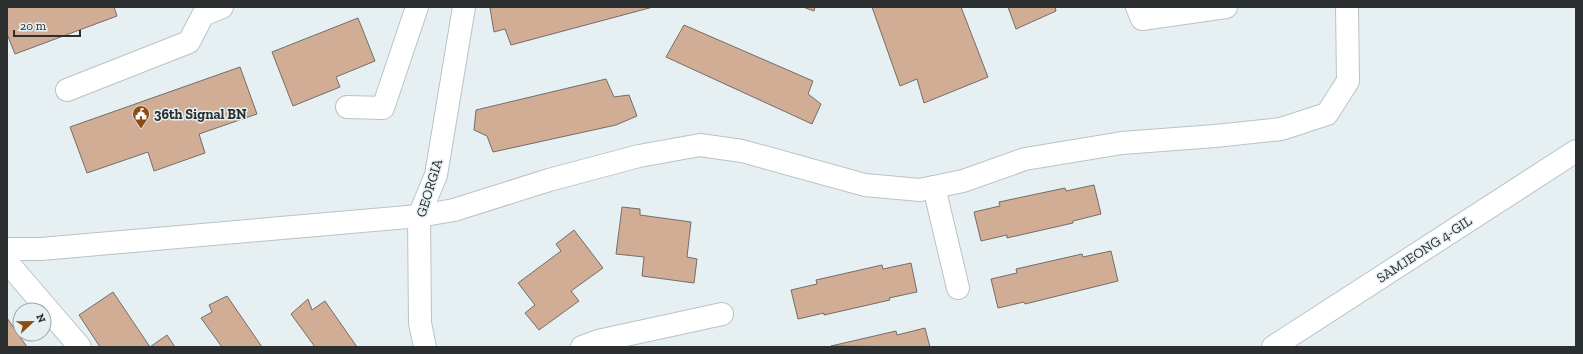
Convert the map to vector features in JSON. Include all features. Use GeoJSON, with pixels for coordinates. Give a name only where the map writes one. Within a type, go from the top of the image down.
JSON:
{"type":"FeatureCollection","features":[{"type":"Feature","properties":{"kind":"street"},"geometry":{"type":"LineString","coordinates":[[68,90],[189,42],[202,15],[222,7]]}},
{"type":"Feature","properties":{"kind":"street"},"geometry":{"type":"LineString","coordinates":[[347,107],[383,108],[417,7]]}},
{"type":"Feature","properties":{"kind":"street","name":"GEORGIA"},"geometry":{"type":"LineString","coordinates":[[424,347],[420,323],[419,216],[436,176],[464,7]]}},
{"type":"Feature","properties":{"kind":"street"},"geometry":{"type":"LineString","coordinates":[[1137,7],[1142,19],[1226,7]]}},
{"type":"Feature","properties":{"kind":"street"},"geometry":{"type":"LineString","coordinates":[[7,249],[49,248],[419,216],[454,210],[549,180],[640,156],[700,145],[742,151],[864,185],[920,190],[963,181],[1025,160],[1122,143],[1281,129],[1327,114],[1348,81],[1347,7]]}},
{"type":"Feature","properties":{"kind":"street","name":"SAMJEONG 4-GIL"},"geometry":{"type":"LineString","coordinates":[[1273,347],[1576,151]]}},
{"type":"Feature","properties":{"kind":"street"},"geometry":{"type":"LineString","coordinates":[[934,187],[958,288]]}},
{"type":"Feature","properties":{"kind":"street"},"geometry":{"type":"LineString","coordinates":[[7,262],[80,347]]}},
{"type":"Feature","properties":{"kind":"street"},"geometry":{"type":"LineString","coordinates":[[582,347],[598,341],[722,314]]}},
{"type":"Feature","properties":{"kind":"building"},"geometry":{"type":"Polygon","coordinates":[[[7,7],[114,7],[117,16],[15,54],[7,34],[7,7]]]}},
{"type":"Feature","properties":{"kind":"building"},"geometry":{"type":"Polygon","coordinates":[[[653,7],[511,45],[505,29],[494,32],[490,8],[653,7]]]}},
{"type":"Feature","properties":{"kind":"building"},"geometry":{"type":"Polygon","coordinates":[[[803,7],[815,7],[814,11],[803,7]]]}},
{"type":"Feature","properties":{"kind":"building"},"geometry":{"type":"Polygon","coordinates":[[[872,7],[961,7],[988,77],[924,103],[917,79],[900,86],[872,7]]]}},
{"type":"Feature","properties":{"kind":"building"},"geometry":{"type":"Polygon","coordinates":[[[1008,7],[1055,7],[1056,11],[1016,29],[1008,7]]]}},
{"type":"Feature","properties":{"kind":"building"},"geometry":{"type":"Polygon","coordinates":[[[358,18],[375,61],[336,77],[340,87],[293,106],[272,52],[358,18]]]}},
{"type":"Feature","properties":{"kind":"building"},"geometry":{"type":"Polygon","coordinates":[[[684,25],[813,81],[808,94],[821,104],[812,124],[666,57],[684,25]]]}},
{"type":"Feature","properties":{"kind":"building"},"geometry":{"type":"Polygon","coordinates":[[[240,67],[257,114],[199,134],[205,153],[154,171],[148,152],[87,173],[70,127],[240,67]]]}},
{"type":"Feature","properties":{"kind":"building"},"geometry":{"type":"Polygon","coordinates":[[[606,79],[614,97],[629,95],[637,116],[616,125],[493,152],[487,136],[474,130],[476,110],[606,79]]]}},
{"type":"Feature","properties":{"kind":"building"},"geometry":{"type":"Polygon","coordinates":[[[1094,185],[1101,214],[1073,221],[1073,223],[1007,238],[1007,235],[981,241],[974,212],[1000,206],[999,202],[1065,188],[1066,191],[1094,185]]]}},
{"type":"Feature","properties":{"kind":"building"},"geometry":{"type":"Polygon","coordinates":[[[622,207],[640,209],[640,215],[691,222],[687,257],[697,259],[694,283],[642,276],[644,257],[616,254],[622,207]]]}},
{"type":"Feature","properties":{"kind":"building"},"geometry":{"type":"Polygon","coordinates":[[[574,230],[603,268],[571,291],[579,301],[539,330],[525,313],[535,305],[518,283],[561,251],[556,244],[574,230]]]}},
{"type":"Feature","properties":{"kind":"building"},"geometry":{"type":"Polygon","coordinates":[[[1111,251],[1118,281],[1025,304],[1024,302],[998,308],[991,279],[1017,273],[1016,269],[1082,254],[1083,257],[1111,251]]]}},
{"type":"Feature","properties":{"kind":"building"},"geometry":{"type":"Polygon","coordinates":[[[911,263],[917,292],[889,298],[890,300],[824,315],[824,313],[798,319],[791,290],[817,284],[816,280],[882,265],[883,269],[911,263]]]}},
{"type":"Feature","properties":{"kind":"building"},"geometry":{"type":"Polygon","coordinates":[[[113,292],[150,347],[100,347],[79,315],[113,292]]]}},
{"type":"Feature","properties":{"kind":"building"},"geometry":{"type":"Polygon","coordinates":[[[227,296],[262,347],[222,347],[201,318],[212,312],[209,305],[227,296]]]}},
{"type":"Feature","properties":{"kind":"building"},"geometry":{"type":"Polygon","coordinates":[[[308,299],[312,310],[325,301],[357,347],[315,347],[291,314],[308,299]]]}},
{"type":"Feature","properties":{"kind":"building"},"geometry":{"type":"Polygon","coordinates":[[[7,318],[12,325],[12,342],[24,342],[27,347],[7,347],[7,318]]]}},
{"type":"Feature","properties":{"kind":"building"},"geometry":{"type":"Polygon","coordinates":[[[925,328],[930,347],[831,346],[896,331],[897,335],[925,328]]]}},
{"type":"Feature","properties":{"kind":"building"},"geometry":{"type":"Polygon","coordinates":[[[167,335],[175,347],[150,347],[167,335]]]}},
{"type":"Feature","properties":{"kind":"place","name":"36th Signal BN"},"geometry":{"type":"Point","coordinates":[141,129]}}]}
